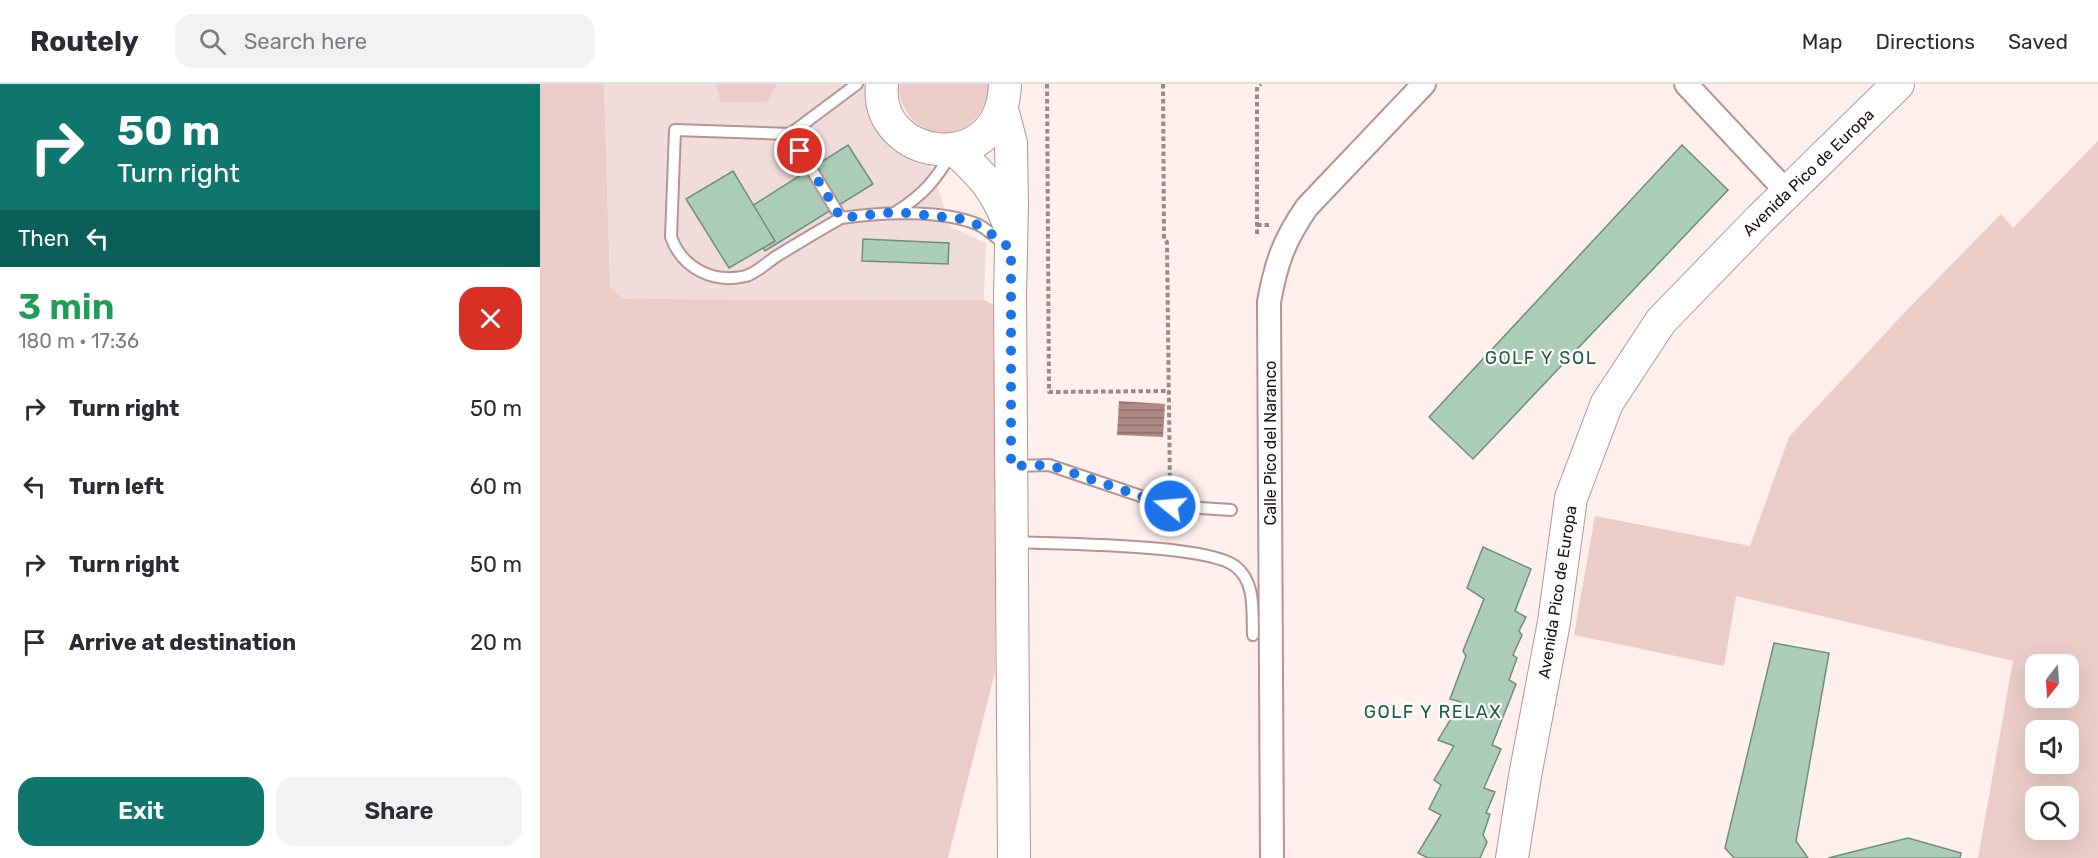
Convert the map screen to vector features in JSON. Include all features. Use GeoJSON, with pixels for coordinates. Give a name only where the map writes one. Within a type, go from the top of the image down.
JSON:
{"type":"FeatureCollection","features":[{"type":"Feature","properties":{"kind":"main road"},"geometry":{"type":"LineString","coordinates":[[882,84],[884,107],[892,123],[904,136],[919,145],[936,150],[954,149],[983,136],[994,124],[1004,97]]}},
{"type":"Feature","properties":{"kind":"main road","name":"Avenida Pico de Europa"},"geometry":{"type":"LineString","coordinates":[[1512,858],[1554,622],[1571,498],[1607,403],[1660,321],[1898,84]]}},
{"type":"Feature","properties":{"kind":"main road"},"geometry":{"type":"LineString","coordinates":[[1004,97],[1011,143],[1012,204],[1010,238],[1014,858]]}},
{"type":"Feature","properties":{"kind":"main road"},"geometry":{"type":"LineString","coordinates":[[954,149],[988,182],[1000,201],[1010,238]]}},
{"type":"Feature","properties":{"kind":"street","name":"Calle Pico del Naranco"},"geometry":{"type":"LineString","coordinates":[[1272,858],[1269,302],[1272,282],[1281,251],[1307,207],[1424,84]]}},
{"type":"Feature","properties":{"kind":"street"},"geometry":{"type":"LineString","coordinates":[[1686,84],[1787,192]]}},
{"type":"Feature","properties":{"kind":"lane"},"geometry":{"type":"LineString","coordinates":[[857,84],[790,134],[675,130],[671,237],[676,251],[685,262],[711,275],[731,278],[747,275],[761,269],[774,258],[841,218],[896,212],[962,219],[1010,238]]}},
{"type":"Feature","properties":{"kind":"lane"},"geometry":{"type":"LineString","coordinates":[[790,134],[841,218]]}},
{"type":"Feature","properties":{"kind":"lane"},"geometry":{"type":"LineString","coordinates":[[896,212],[916,199],[931,184],[954,149]]}},
{"type":"Feature","properties":{"kind":"lane"},"geometry":{"type":"LineString","coordinates":[[1011,466],[1049,465],[1170,506],[1231,510]]}},
{"type":"Feature","properties":{"kind":"lane"},"geometry":{"type":"LineString","coordinates":[[1012,542],[1134,547],[1207,555],[1223,559],[1236,567],[1252,593],[1253,635]]}},
{"type":"Feature","properties":{"kind":"path"},"geometry":{"type":"LineString","coordinates":[[1047,84],[1049,392],[1169,391]]}},
{"type":"Feature","properties":{"kind":"path"},"geometry":{"type":"LineString","coordinates":[[1163,84],[1170,506]]}},
{"type":"Feature","properties":{"kind":"path"},"geometry":{"type":"LineString","coordinates":[[1257,234],[1257,87],[1261,84]]}},
{"type":"Feature","properties":{"kind":"shaded area"},"geometry":{"type":"Polygon","coordinates":[[[540,84],[604,84],[610,286],[623,299],[984,300],[997,307],[995,672],[948,858],[540,858],[540,84]]]}},
{"type":"Feature","properties":{"kind":"shaded area"},"geometry":{"type":"Polygon","coordinates":[[[604,84],[716,84],[720,102],[774,87],[777,84],[875,84],[929,162],[951,227],[986,243],[984,300],[623,299],[610,286],[604,84]]]}},
{"type":"Feature","properties":{"kind":"shaded area"},"geometry":{"type":"Polygon","coordinates":[[[716,84],[777,84],[767,102],[720,102],[716,84]]]}},
{"type":"Feature","properties":{"kind":"shaded area"},"geometry":{"type":"Polygon","coordinates":[[[898,84],[989,84],[984,106],[973,121],[959,130],[943,133],[927,129],[913,120],[903,105],[898,84]]]}},
{"type":"Feature","properties":{"kind":"shaded area"},"geometry":{"type":"Polygon","coordinates":[[[2098,141],[2098,858],[1978,858],[2013,661],[1736,596],[1724,666],[1574,635],[1595,516],[1750,546],[1789,437],[1907,310],[2001,214],[2013,228],[2098,141]]]}},
{"type":"Feature","properties":{"kind":"shaded area"},"geometry":{"type":"Polygon","coordinates":[[[1119,401],[1165,404],[1163,437],[1117,435],[1119,401]]]}},
{"type":"Feature","properties":{"kind":"building"},"geometry":{"type":"Polygon","coordinates":[[[848,145],[873,184],[765,251],[741,213],[848,145]]]}},
{"type":"Feature","properties":{"kind":"building"},"geometry":{"type":"Polygon","coordinates":[[[1682,145],[1728,190],[1473,459],[1429,417],[1682,145]]]}},
{"type":"Feature","properties":{"kind":"building"},"geometry":{"type":"Polygon","coordinates":[[[733,171],[775,241],[729,268],[686,199],[733,171]]]}},
{"type":"Feature","properties":{"kind":"building"},"geometry":{"type":"Polygon","coordinates":[[[863,239],[949,243],[948,264],[862,261],[863,239]]]}},
{"type":"Feature","properties":{"kind":"building"},"geometry":{"type":"Polygon","coordinates":[[[1483,547],[1531,569],[1515,611],[1526,617],[1519,631],[1522,635],[1513,655],[1517,658],[1509,680],[1516,684],[1492,745],[1501,749],[1484,788],[1495,792],[1486,813],[1490,814],[1483,835],[1487,842],[1480,858],[1428,858],[1418,853],[1441,815],[1429,809],[1441,785],[1434,780],[1454,746],[1438,740],[1461,702],[1450,699],[1466,656],[1463,651],[1484,599],[1467,588],[1483,547]]]}},
{"type":"Feature","properties":{"kind":"building"},"geometry":{"type":"Polygon","coordinates":[[[1774,643],[1829,653],[1796,841],[1808,858],[1734,858],[1725,848],[1774,643]]]}},
{"type":"Feature","properties":{"kind":"building"},"geometry":{"type":"Polygon","coordinates":[[[1908,838],[1961,853],[1960,858],[1828,858],[1908,838]]]}},
{"type":"Feature","properties":{"kind":"district","name":"GOLF Y SOL"},"geometry":{"type":"Point","coordinates":[1541,358]}},
{"type":"Feature","properties":{"kind":"district","name":"GOLF Y RELAX"},"geometry":{"type":"Point","coordinates":[1433,712]}},
{"type":"Feature","properties":{"kind":"route"},"geometry":{"type":"LineString","coordinates":[[800,151],[841,218],[896,212],[962,219],[981,226],[1011,249],[1011,466],[1049,465],[1170,506]]}}]}
